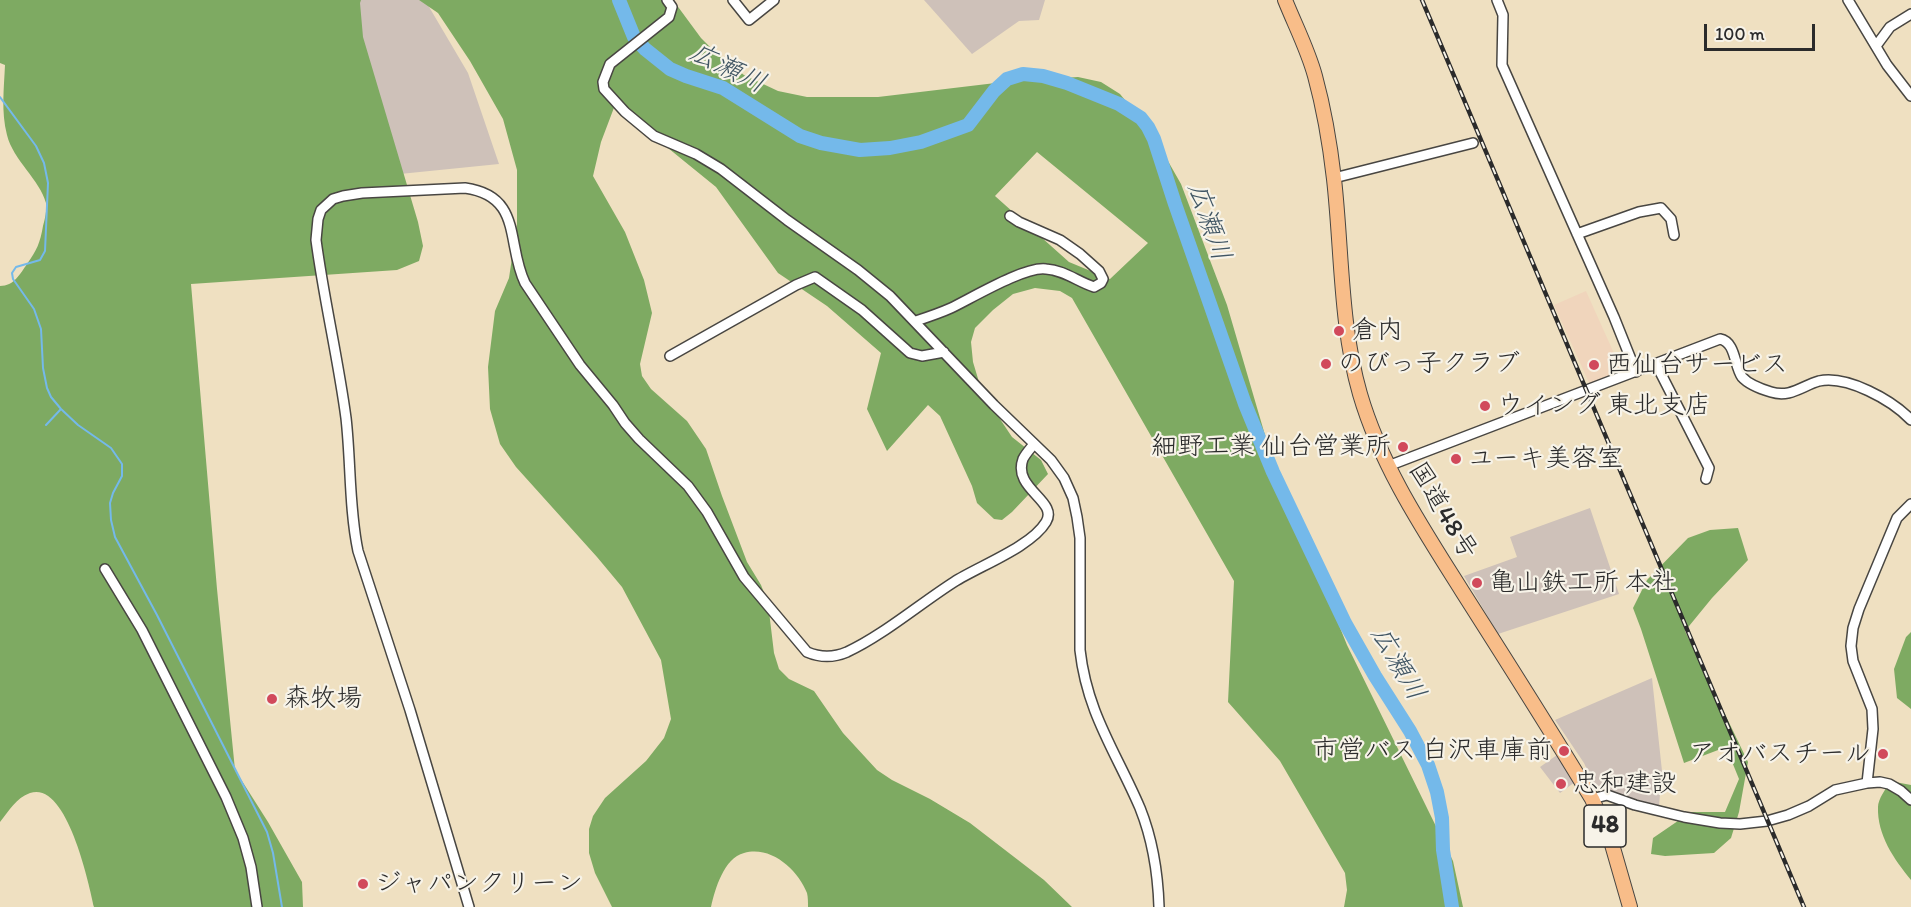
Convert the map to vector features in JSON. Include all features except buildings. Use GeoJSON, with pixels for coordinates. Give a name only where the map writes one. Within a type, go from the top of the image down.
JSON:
{"type":"FeatureCollection","features":[{"type":"Feature","properties":{"kind":"highway","name":"国道48号"},"geometry":{"type":"LineString","coordinates":[[1285,0],[1315,74],[1324,115],[1334,178],[1351,356],[1370,423],[1388,466],[1435,548],[1593,799],[1611,841],[1630,907]]}},
{"type":"Feature","properties":{"kind":"street"},"geometry":{"type":"LineString","coordinates":[[667,0],[672,7],[672,12],[664,22],[610,64],[603,82],[604,89],[612,99],[654,136],[696,154],[721,169],[890,296],[1051,460],[1064,478],[1073,498],[1080,538],[1080,650],[1087,690],[1096,716],[1141,810],[1153,857],[1159,907]]}},
{"type":"Feature","properties":{"kind":"street"},"geometry":{"type":"LineString","coordinates":[[733,0],[748,20],[774,0]]}},
{"type":"Feature","properties":{"kind":"street"},"geometry":{"type":"LineString","coordinates":[[1497,0],[1503,15],[1502,65],[1636,372]]}},
{"type":"Feature","properties":{"kind":"street"},"geometry":{"type":"LineString","coordinates":[[1848,0],[1887,65],[1911,96]]}},
{"type":"Feature","properties":{"kind":"street"},"geometry":{"type":"LineString","coordinates":[[1876,46],[1890,27],[1911,15]]}},
{"type":"Feature","properties":{"kind":"street"},"geometry":{"type":"LineString","coordinates":[[1334,178],[1473,143]]}},
{"type":"Feature","properties":{"kind":"street"},"geometry":{"type":"LineString","coordinates":[[469,907],[410,710],[358,551],[343,395],[316,240],[321,210],[333,199],[362,192],[465,188],[477,189],[489,195],[501,206],[512,228],[519,269],[525,282],[580,365],[639,439],[688,486],[707,512],[744,577],[807,652],[817,657],[830,657],[847,652],[874,637],[956,580],[1032,536],[1047,521],[1048,514],[1047,506],[1026,484],[1023,475],[1023,459],[1034,444]]}},
{"type":"Feature","properties":{"kind":"street"},"geometry":{"type":"LineString","coordinates":[[1577,234],[1639,212],[1661,208],[1671,219],[1674,235]]}},
{"type":"Feature","properties":{"kind":"street"},"geometry":{"type":"LineString","coordinates":[[916,321],[949,309],[1035,270],[1046,268],[1094,287],[1101,283],[1103,279],[1099,272],[1080,254],[1060,240],[1010,216]]}},
{"type":"Feature","properties":{"kind":"street"},"geometry":{"type":"LineString","coordinates":[[670,356],[815,276],[862,310],[910,353],[922,356],[944,352]]}},
{"type":"Feature","properties":{"kind":"street"},"geometry":{"type":"LineString","coordinates":[[1388,466],[1718,339],[1724,339],[1731,347],[1741,376],[1756,387],[1783,394],[1818,382],[1844,382],[1882,399],[1911,420]]}},
{"type":"Feature","properties":{"kind":"street"},"geometry":{"type":"LineString","coordinates":[[1656,364],[1709,468],[1706,479]]}},
{"type":"Feature","properties":{"kind":"street"},"geometry":{"type":"LineString","coordinates":[[1868,783],[1873,729],[1872,709],[1853,661],[1851,646],[1859,609],[1897,518],[1911,504]]}},
{"type":"Feature","properties":{"kind":"street"},"geometry":{"type":"LineString","coordinates":[[105,569],[142,630],[226,797],[243,838],[251,867],[257,907]]}},
{"type":"Feature","properties":{"kind":"street"},"geometry":{"type":"LineString","coordinates":[[1593,799],[1607,795],[1673,814],[1720,823],[1740,824],[1767,821],[1788,815],[1809,806],[1835,790],[1868,783],[1889,784],[1911,800]]}},
{"type":"Feature","properties":{"kind":"shaded area"},"geometry":{"type":"Polygon","coordinates":[[[39,0],[425,0],[468,73],[499,164],[132,201],[39,0]]]}},
{"type":"Feature","properties":{"kind":"shaded area"},"geometry":{"type":"Polygon","coordinates":[[[924,0],[1045,0],[1039,20],[1019,21],[972,54],[924,0]]]}},
{"type":"Feature","properties":{"kind":"shaded area"},"geometry":{"type":"Polygon","coordinates":[[[1586,291],[1622,371],[1590,385],[1554,305],[1586,291]]]}},
{"type":"Feature","properties":{"kind":"shaded area"},"geometry":{"type":"Polygon","coordinates":[[[1590,508],[1619,594],[1498,634],[1464,576],[1517,557],[1510,537],[1590,508]]]}},
{"type":"Feature","properties":{"kind":"shaded area"},"geometry":{"type":"Polygon","coordinates":[[[1652,678],[1662,771],[1659,806],[1595,787],[1584,763],[1555,720],[1652,678]]]}},
{"type":"Feature","properties":{"kind":"shaded area"},"geometry":{"type":"Polygon","coordinates":[[[1557,755],[1575,782],[1560,793],[1540,767],[1557,755]]]}},
{"type":"Feature","properties":{"kind":"green space"},"geometry":{"type":"Polygon","coordinates":[[[0,0],[361,0],[363,37],[418,222],[423,246],[419,261],[397,270],[191,284],[235,770],[302,882],[303,907],[94,907],[74,836],[55,802],[43,793],[30,793],[17,801],[0,822],[0,286],[16,279],[38,246],[46,214],[46,203],[38,186],[15,153],[7,135],[3,109],[5,65],[0,63],[0,0]]]}},
{"type":"Feature","properties":{"kind":"green space"},"geometry":{"type":"Polygon","coordinates":[[[419,0],[673,0],[701,38],[719,56],[744,75],[778,91],[807,97],[878,97],[1004,82],[1078,77],[1101,82],[1120,94],[1152,133],[1181,184],[1227,305],[1272,459],[1347,645],[1453,861],[1463,907],[1344,907],[1347,890],[1345,873],[1280,761],[1228,702],[1234,581],[1072,298],[1060,291],[1035,288],[1013,294],[975,328],[971,342],[973,362],[982,392],[1012,437],[1041,460],[1048,474],[1012,512],[1002,520],[994,519],[977,503],[972,486],[940,416],[928,405],[887,451],[867,409],[881,353],[827,306],[778,273],[716,187],[615,105],[601,142],[593,176],[625,232],[644,280],[652,313],[640,364],[642,376],[651,389],[687,421],[706,449],[747,562],[761,585],[768,603],[774,653],[779,669],[789,679],[814,691],[843,733],[877,770],[970,823],[1044,880],[1072,907],[808,907],[807,893],[803,884],[790,868],[773,856],[754,851],[737,856],[731,861],[718,883],[711,907],[612,907],[595,873],[589,853],[589,829],[593,816],[605,798],[646,761],[664,738],[671,719],[661,660],[622,587],[516,467],[500,444],[490,409],[488,367],[495,311],[509,278],[517,224],[517,170],[503,119],[470,61],[438,13],[419,0]],[[1037,152],[995,196],[1069,262],[1110,279],[1148,243],[1037,152]]]}},
{"type":"Feature","properties":{"kind":"green space"},"geometry":{"type":"Polygon","coordinates":[[[1738,528],[1748,560],[1685,631],[1748,762],[1739,812],[1731,838],[1714,853],[1665,856],[1651,854],[1653,838],[1691,812],[1725,812],[1739,779],[1726,747],[1684,763],[1633,608],[1647,580],[1688,538],[1710,530],[1738,528]]]}},
{"type":"Feature","properties":{"kind":"green space"},"geometry":{"type":"Polygon","coordinates":[[[1911,632],[1911,709],[1897,698],[1894,669],[1906,637],[1911,632]]]}},
{"type":"Feature","properties":{"kind":"green space"},"geometry":{"type":"Polygon","coordinates":[[[1890,781],[1911,785],[1911,880],[1893,855],[1880,827],[1878,804],[1890,781]]]}},
{"type":"Feature","properties":{"kind":"waterway","name":"広瀬川"},"geometry":{"type":"LineString","coordinates":[[619,0],[634,37],[670,69],[723,88],[800,136],[821,143],[860,150],[890,148],[921,142],[968,125],[994,91],[1007,79],[1023,74],[1043,76],[1067,83],[1119,104],[1141,118],[1154,139],[1245,404],[1273,472],[1345,623],[1428,765],[1437,792],[1442,818],[1443,850],[1452,907]]}},
{"type":"Feature","properties":{"kind":"waterway"},"geometry":{"type":"LineString","coordinates":[[0,97],[36,146],[44,163],[48,183],[45,251],[40,260],[16,267],[12,273],[13,279],[34,309],[41,329],[43,368],[47,388],[61,409],[78,425],[111,448],[122,464],[122,476],[110,503],[115,537],[267,832],[282,907]]}},
{"type":"Feature","properties":{"kind":"waterway"},"geometry":{"type":"LineString","coordinates":[[46,425],[61,409]]}},
{"type":"Feature","properties":{"kind":"railway"},"geometry":{"type":"LineString","coordinates":[[1422,0],[1804,907]]}},
{"type":"Feature","properties":{"kind":"place","name":"倉内"},"geometry":{"type":"Point","coordinates":[1339,331]}},
{"type":"Feature","properties":{"kind":"place","name":"のびっ子クラブ"},"geometry":{"type":"Point","coordinates":[1326,364]}},
{"type":"Feature","properties":{"kind":"place","name":"西仙台サービス"},"geometry":{"type":"Point","coordinates":[1594,365]}},
{"type":"Feature","properties":{"kind":"place","name":"ウイング 東北支店"},"geometry":{"type":"Point","coordinates":[1485,406]}},
{"type":"Feature","properties":{"kind":"place","name":"細野工業 仙台営業所"},"geometry":{"type":"Point","coordinates":[1403,447]}},
{"type":"Feature","properties":{"kind":"place","name":"ユーキ美容室"},"geometry":{"type":"Point","coordinates":[1456,459]}},
{"type":"Feature","properties":{"kind":"place","name":"亀山鉄工所 本社"},"geometry":{"type":"Point","coordinates":[1477,583]}},
{"type":"Feature","properties":{"kind":"place","name":"森牧場"},"geometry":{"type":"Point","coordinates":[272,699]}},
{"type":"Feature","properties":{"kind":"place","name":"市営バス 白沢車庫前"},"geometry":{"type":"Point","coordinates":[1564,751]}},
{"type":"Feature","properties":{"kind":"place","name":"アオバスチール"},"geometry":{"type":"Point","coordinates":[1883,754]}},
{"type":"Feature","properties":{"kind":"place","name":"忠和建設"},"geometry":{"type":"Point","coordinates":[1561,784]}},
{"type":"Feature","properties":{"kind":"place","name":"ジャパンクリーン"},"geometry":{"type":"Point","coordinates":[363,884]}}]}
